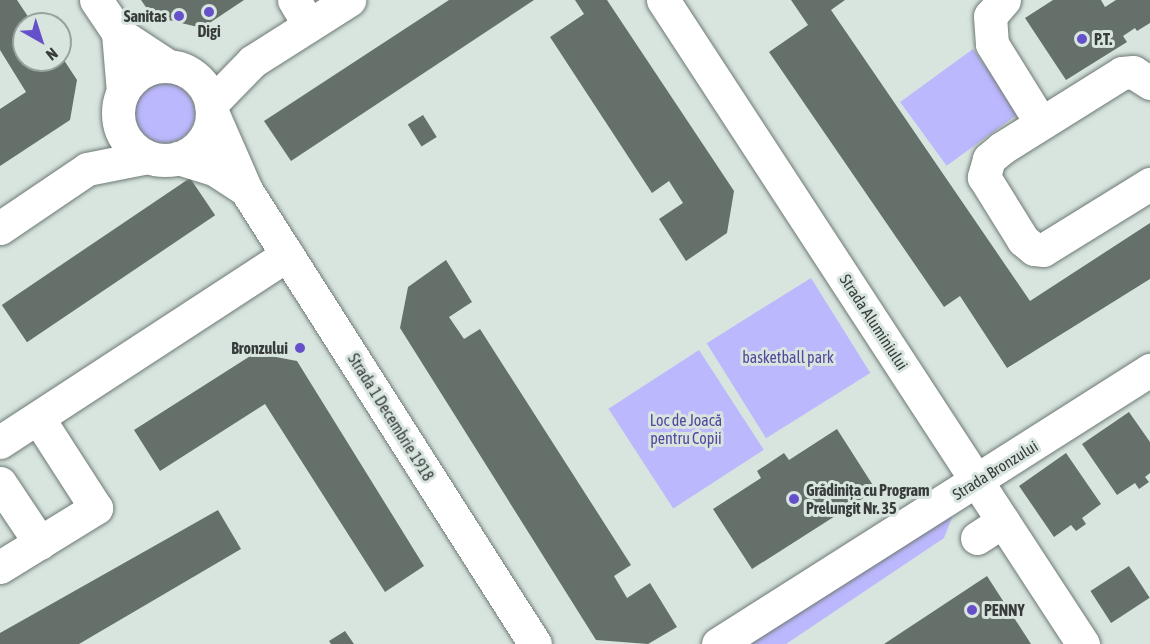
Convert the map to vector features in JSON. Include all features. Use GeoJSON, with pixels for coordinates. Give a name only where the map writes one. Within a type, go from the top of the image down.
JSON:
{"type":"FeatureCollection","features":[{"type":"Feature","properties":{"kind":"street"},"geometry":{"type":"LineString","coordinates":[[0,228],[87,170],[163,158],[200,144],[208,133],[211,108],[200,82],[118,33],[96,0]]}},
{"type":"Feature","properties":{"kind":"street"},"geometry":{"type":"LineString","coordinates":[[211,108],[253,61],[301,13],[349,0]]}},
{"type":"Feature","properties":{"kind":"street"},"geometry":{"type":"LineString","coordinates":[[1004,0],[990,16],[992,44],[1041,123]]}},
{"type":"Feature","properties":{"kind":"street","name":"Strada Aluminiului"},"geometry":{"type":"LineString","coordinates":[[670,3],[977,482],[990,530],[1083,644]]}},
{"type":"Feature","properties":{"kind":"street"},"geometry":{"type":"LineString","coordinates":[[118,33],[120,100],[124,138],[163,158]]}},
{"type":"Feature","properties":{"kind":"street"},"geometry":{"type":"LineString","coordinates":[[87,170],[120,100],[141,72],[180,70],[253,61]]}},
{"type":"Feature","properties":{"kind":"street"},"geometry":{"type":"LineString","coordinates":[[1150,83],[1133,72],[1122,73],[1041,123],[989,159],[984,177],[996,201],[1034,249],[1052,248],[1150,184]]}},
{"type":"Feature","properties":{"kind":"street","name":"Strada 1 Decembrie 1918"},"geometry":{"type":"LineString","coordinates":[[211,108],[246,190],[535,644]]}},
{"type":"Feature","properties":{"kind":"street","name":"Strada 1 Decembrie 1918"},"geometry":{"type":"LineString","coordinates":[[163,158],[214,169],[246,190]]}},
{"type":"Feature","properties":{"kind":"street"},"geometry":{"type":"LineString","coordinates":[[0,442],[287,255]]}},
{"type":"Feature","properties":{"kind":"street","name":"Strada Bronzului"},"geometry":{"type":"LineString","coordinates":[[727,640],[1150,370]]}},
{"type":"Feature","properties":{"kind":"street"},"geometry":{"type":"LineString","coordinates":[[0,567],[96,508],[38,418]]}},
{"type":"Feature","properties":{"kind":"street"},"geometry":{"type":"LineString","coordinates":[[0,483],[40,543]]}},
{"type":"Feature","properties":{"kind":"green space"},"geometry":{"type":"Polygon","coordinates":[[[973,49],[1019,113],[947,166],[900,102],[973,49]]]}},
{"type":"Feature","properties":{"kind":"green space"},"geometry":{"type":"Polygon","coordinates":[[[159,83],[171,83],[182,88],[190,96],[195,113],[193,125],[182,138],[171,143],[159,143],[148,138],[140,130],[135,119],[135,107],[140,96],[148,88],[159,83]]]}},
{"type":"Feature","properties":{"kind":"green space","name":"basketball park"},"geometry":{"type":"Polygon","coordinates":[[[811,278],[870,373],[766,438],[707,343],[811,278]]]}},
{"type":"Feature","properties":{"kind":"green space","name":"Loc de Joacă pentru Copii"},"geometry":{"type":"Polygon","coordinates":[[[699,350],[764,450],[673,509],[608,409],[699,350]]]}},
{"type":"Feature","properties":{"kind":"green space"},"geometry":{"type":"Polygon","coordinates":[[[954,512],[944,538],[786,644],[751,644],[954,512]]]}},
{"type":"Feature","properties":{"kind":"building"},"geometry":{"type":"Polygon","coordinates":[[[0,0],[17,0],[25,12],[12,12],[12,69],[0,50],[0,0]]]}},
{"type":"Feature","properties":{"kind":"building"},"geometry":{"type":"Polygon","coordinates":[[[141,0],[244,0],[202,28],[152,16],[141,0]]]}},
{"type":"Feature","properties":{"kind":"building"},"geometry":{"type":"Polygon","coordinates":[[[449,0],[534,0],[291,161],[264,121],[449,0]]]}},
{"type":"Feature","properties":{"kind":"building"},"geometry":{"type":"Polygon","coordinates":[[[575,0],[607,0],[734,191],[727,233],[686,261],[659,219],[683,203],[669,181],[652,193],[550,37],[584,14],[575,0]]]}},
{"type":"Feature","properties":{"kind":"building"},"geometry":{"type":"Polygon","coordinates":[[[791,0],[845,0],[831,10],[1030,301],[1150,223],[1150,279],[1007,368],[960,296],[944,307],[769,52],[808,25],[791,0]]]}},
{"type":"Feature","properties":{"kind":"building","name":"P.T."},"geometry":{"type":"Polygon","coordinates":[[[1053,0],[1101,0],[1105,7],[1116,0],[1150,0],[1150,23],[1137,31],[1135,28],[1123,36],[1127,42],[1066,80],[1025,18],[1053,0]]]}},
{"type":"Feature","properties":{"kind":"building"},"geometry":{"type":"Polygon","coordinates":[[[14,72],[72,72],[77,80],[70,120],[0,166],[0,109],[26,92],[14,72]]]}},
{"type":"Feature","properties":{"kind":"building"},"geometry":{"type":"Polygon","coordinates":[[[423,115],[437,137],[422,147],[408,125],[423,115]]]}},
{"type":"Feature","properties":{"kind":"building"},"geometry":{"type":"Polygon","coordinates":[[[190,178],[215,215],[27,342],[2,305],[190,178]]]}},
{"type":"Feature","properties":{"kind":"building"},"geometry":{"type":"Polygon","coordinates":[[[446,260],[472,302],[449,317],[464,339],[480,329],[631,565],[614,576],[627,598],[650,583],[677,627],[648,644],[596,640],[400,328],[408,287],[446,260]]]}},
{"type":"Feature","properties":{"kind":"building"},"geometry":{"type":"Polygon","coordinates":[[[255,353],[297,361],[424,566],[385,592],[265,404],[160,471],[134,430],[255,353]]]}},
{"type":"Feature","properties":{"kind":"building"},"geometry":{"type":"Polygon","coordinates":[[[1129,412],[1150,442],[1150,473],[1145,477],[1149,482],[1139,489],[1135,483],[1117,495],[1082,444],[1129,412]]]}},
{"type":"Feature","properties":{"kind":"building","name":"Grădinița cu Program Prelungit Nr. 35"},"geometry":{"type":"Polygon","coordinates":[[[837,429],[876,490],[752,569],[713,509],[761,478],[757,471],[784,453],[789,460],[837,429]]]}},
{"type":"Feature","properties":{"kind":"building"},"geometry":{"type":"Polygon","coordinates":[[[1066,453],[1101,504],[1082,518],[1086,524],[1076,531],[1071,525],[1054,537],[1019,486],[1066,453]]]}},
{"type":"Feature","properties":{"kind":"building"},"geometry":{"type":"Polygon","coordinates":[[[218,510],[241,549],[79,644],[0,644],[0,633],[218,510]]]}},
{"type":"Feature","properties":{"kind":"building"},"geometry":{"type":"Polygon","coordinates":[[[1129,566],[1150,598],[1111,623],[1090,591],[1129,566]]]}},
{"type":"Feature","properties":{"kind":"building","name":"PENNY"},"geometry":{"type":"Polygon","coordinates":[[[987,576],[1031,644],[884,644],[987,576]]]}},
{"type":"Feature","properties":{"kind":"building"},"geometry":{"type":"Polygon","coordinates":[[[345,631],[354,644],[331,644],[329,641],[345,631]]]}},
{"type":"Feature","properties":{"kind":"place","name":"Digi"},"geometry":{"type":"Point","coordinates":[209,12]}},
{"type":"Feature","properties":{"kind":"place","name":"Sanitas"},"geometry":{"type":"Point","coordinates":[179,16]}},
{"type":"Feature","properties":{"kind":"place","name":"P.T."},"geometry":{"type":"Point","coordinates":[1082,39]}},
{"type":"Feature","properties":{"kind":"place","name":"Bronzului"},"geometry":{"type":"Point","coordinates":[300,348]}},
{"type":"Feature","properties":{"kind":"place","name":"Grădinița cu Program Prelungit Nr. 35"},"geometry":{"type":"Point","coordinates":[794,499]}},
{"type":"Feature","properties":{"kind":"place","name":"PENNY"},"geometry":{"type":"Point","coordinates":[972,610]}}]}
